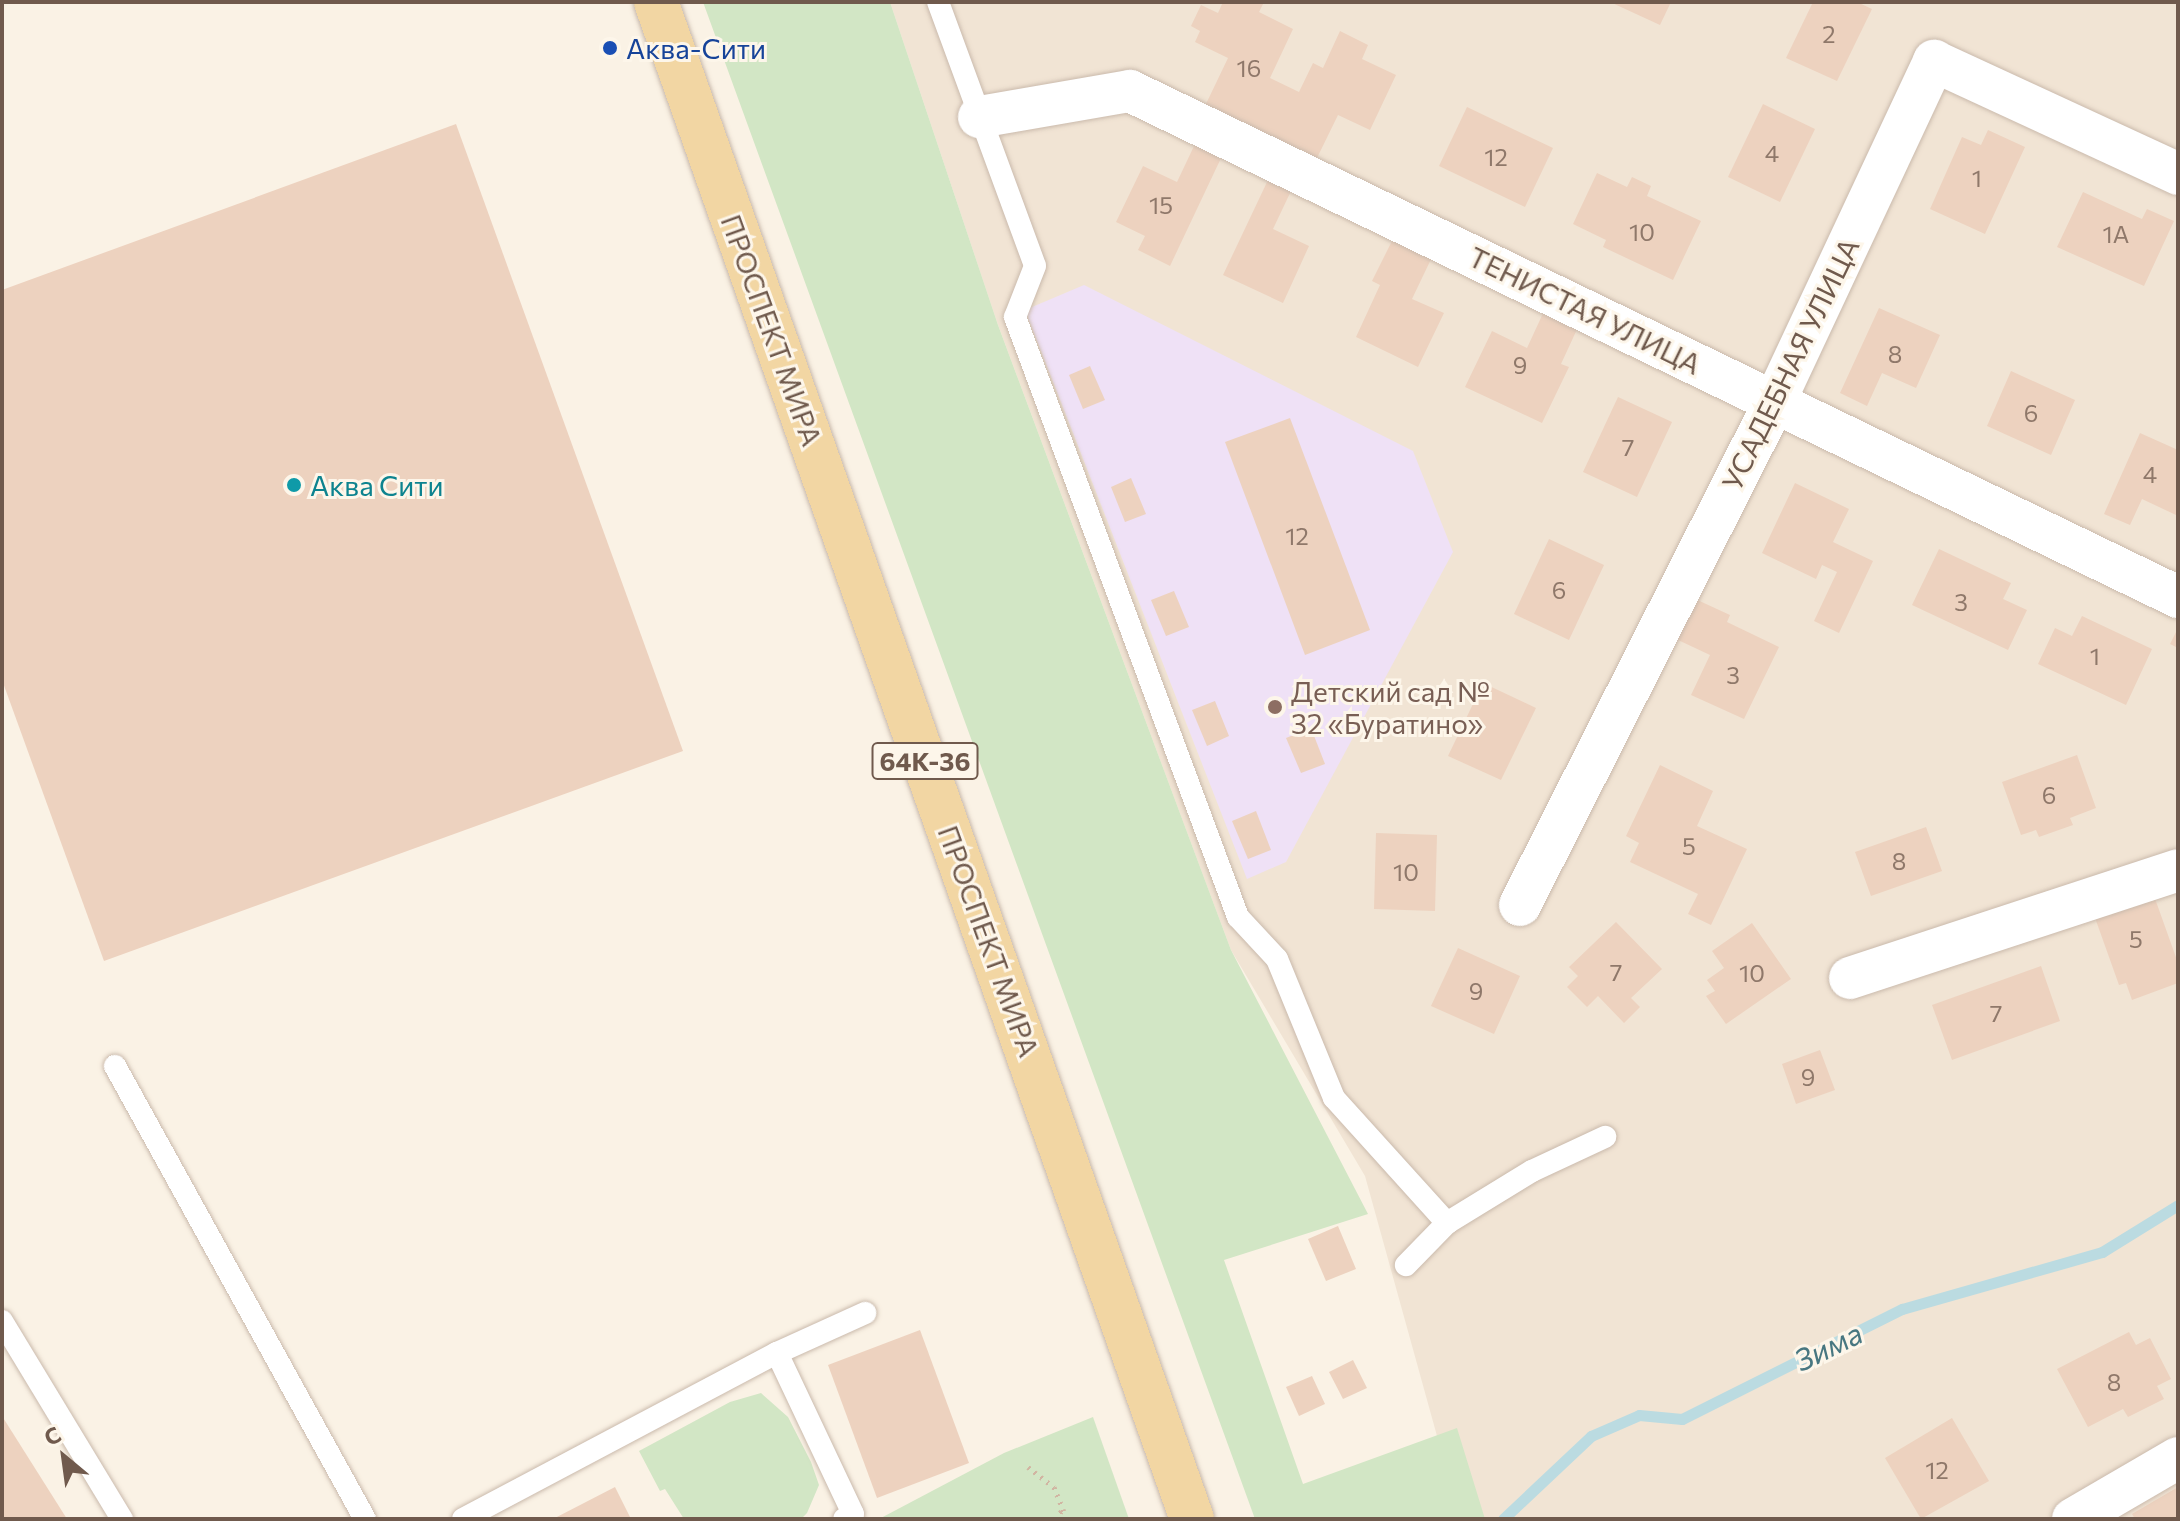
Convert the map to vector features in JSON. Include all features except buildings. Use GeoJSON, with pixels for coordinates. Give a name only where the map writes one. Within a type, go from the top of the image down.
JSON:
{"type":"FeatureCollection","features":[{"type":"Feature","properties":{"kind":"main road","name":"ПРОСПЕКТ МИРА"},"geometry":{"type":"LineString","coordinates":[[656,2],[1192,1519]]}},
{"type":"Feature","properties":{"kind":"street","name":"УСАДЕБНАЯ УЛИЦА"},"geometry":{"type":"LineString","coordinates":[[1520,905],[1774,403],[1934,61],[2178,174]]}},
{"type":"Feature","properties":{"kind":"street","name":"ТЕНИСТАЯ УЛИЦА"},"geometry":{"type":"LineString","coordinates":[[979,117],[1130,91],[1304,172],[2178,597]]}},
{"type":"Feature","properties":{"kind":"street"},"geometry":{"type":"LineString","coordinates":[[1850,978],[2178,870]]}},
{"type":"Feature","properties":{"kind":"street"},"geometry":{"type":"LineString","coordinates":[[2073,1519],[2178,1458]]}},
{"type":"Feature","properties":{"kind":"lane"},"geometry":{"type":"LineString","coordinates":[[938,2],[1035,266],[1015,317],[1238,917],[1277,959],[1334,1098],[1447,1223]]}},
{"type":"Feature","properties":{"kind":"lane"},"geometry":{"type":"LineString","coordinates":[[115,1066],[365,1519]]}},
{"type":"Feature","properties":{"kind":"lane"},"geometry":{"type":"LineString","coordinates":[[1406,1265],[1447,1223],[1532,1171],[1605,1137]]}},
{"type":"Feature","properties":{"kind":"lane"},"geometry":{"type":"LineString","coordinates":[[463,1519],[777,1353],[865,1313]]}},
{"type":"Feature","properties":{"kind":"lane"},"geometry":{"type":"LineString","coordinates":[[2,1321],[122,1519]]}},
{"type":"Feature","properties":{"kind":"lane"},"geometry":{"type":"LineString","coordinates":[[777,1353],[853,1514],[844,1519]]}},
{"type":"Feature","properties":{"kind":"path"},"geometry":{"type":"LineString","coordinates":[[1028,1467],[1054,1487],[1065,1519]]}},
{"type":"Feature","properties":{"kind":"path"},"geometry":{"type":"LineString","coordinates":[[1055,1519],[1063,1509]]}},
{"type":"Feature","properties":{"kind":"shaded area"},"geometry":{"type":"Polygon","coordinates":[[[890,2],[2178,2],[2178,1519],[1460,1519],[1365,1176],[1231,950],[998,325],[890,2]]]}},
{"type":"Feature","properties":{"kind":"shaded area","name":"Детский сад № 32 «Буратино»"},"geometry":{"type":"Polygon","coordinates":[[[1084,285],[1413,451],[1453,552],[1286,862],[1247,879],[1025,310],[1084,285]]]}},
{"type":"Feature","properties":{"kind":"green space"},"geometry":{"type":"Polygon","coordinates":[[[703,2],[890,2],[998,325],[1231,950],[1368,1214],[1224,1260],[1303,1484],[1457,1428],[1485,1519],[1255,1519],[703,2]]]}},
{"type":"Feature","properties":{"kind":"green space"},"geometry":{"type":"Polygon","coordinates":[[[761,1393],[788,1417],[811,1462],[819,1485],[807,1513],[801,1519],[684,1519],[665,1489],[660,1491],[639,1451],[730,1402],[761,1393]]]}},
{"type":"Feature","properties":{"kind":"green space"},"geometry":{"type":"Polygon","coordinates":[[[1093,1417],[1129,1519],[879,1519],[1004,1453],[1093,1417]]]}},
{"type":"Feature","properties":{"kind":"waterway","name":"Зима"},"geometry":{"type":"LineString","coordinates":[[1503,1519],[1591,1436],[1639,1415],[1682,1419],[1902,1309],[2102,1252],[2178,1205]]}},
{"type":"Feature","properties":{"kind":"place","name":"Аква-Сити"},"geometry":{"type":"Point","coordinates":[610,48]}},
{"type":"Feature","properties":{"kind":"place","name":"Аква Сити"},"geometry":{"type":"Point","coordinates":[294,485]}},
{"type":"Feature","properties":{"kind":"place","name":"Детский сад № 32 «Буратино»"},"geometry":{"type":"Point","coordinates":[1275,707]}}]}
